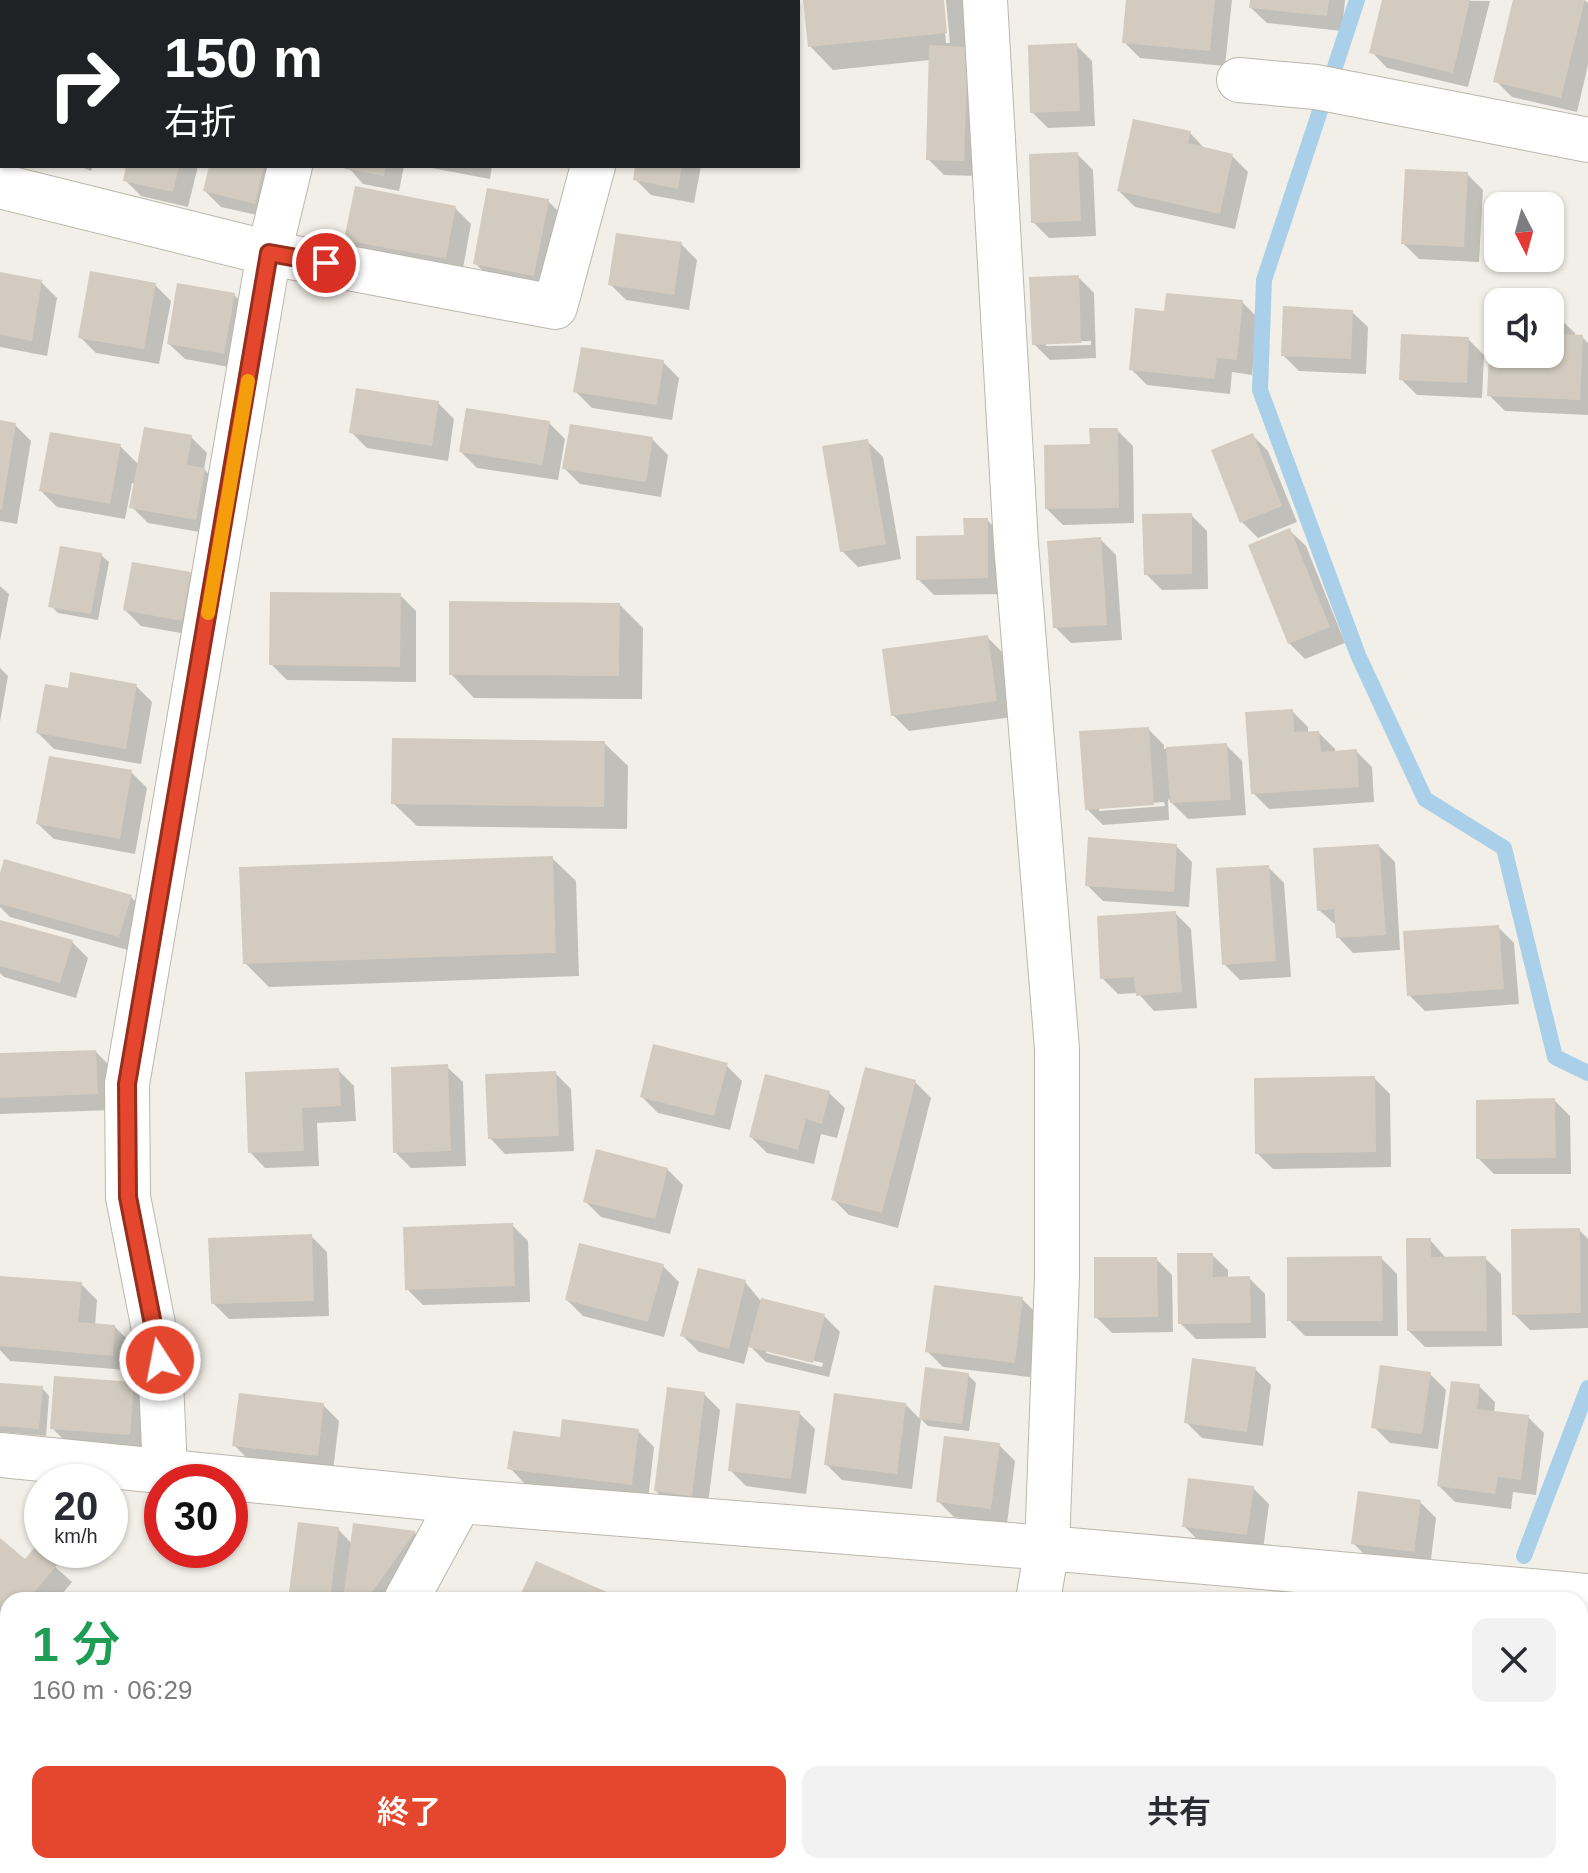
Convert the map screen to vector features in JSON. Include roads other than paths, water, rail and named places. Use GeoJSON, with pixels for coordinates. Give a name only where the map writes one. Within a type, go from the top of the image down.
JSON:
{"type":"FeatureCollection","features":[{"type":"Feature","properties":{"kind":"street"},"geometry":{"type":"LineString","coordinates":[[985,0],[1016,544],[1057,1049],[1057,1276],[1047,1548],[1039,1592]]}},
{"type":"Feature","properties":{"kind":"street"},"geometry":{"type":"LineString","coordinates":[[1239,80],[1316,87],[1588,140]]}},
{"type":"Feature","properties":{"kind":"street"},"geometry":{"type":"LineString","coordinates":[[165,1464],[160,1360],[128,1197],[127,1084],[269,253],[290,168]]}},
{"type":"Feature","properties":{"kind":"street"},"geometry":{"type":"LineString","coordinates":[[0,186],[269,253],[555,307],[592,168]]}},
{"type":"Feature","properties":{"kind":"street"},"geometry":{"type":"LineString","coordinates":[[0,1455],[144,1468]]}},
{"type":"Feature","properties":{"kind":"street"},"geometry":{"type":"LineString","coordinates":[[248,1479],[460,1501],[1543,1592]]}},
{"type":"Feature","properties":{"kind":"street"},"geometry":{"type":"LineString","coordinates":[[410,1592],[460,1501]]}},
{"type":"Feature","properties":{"kind":"waterway"},"geometry":{"type":"LineString","coordinates":[[1334,70],[1357,0]]}},
{"type":"Feature","properties":{"kind":"waterway"},"geometry":{"type":"LineString","coordinates":[[1321,108],[1264,280],[1260,390],[1358,655],[1425,799],[1504,848],[1555,1057],[1588,1073]]}},
{"type":"Feature","properties":{"kind":"waterway"},"geometry":{"type":"LineString","coordinates":[[1524,1556],[1588,1388]]}}]}
